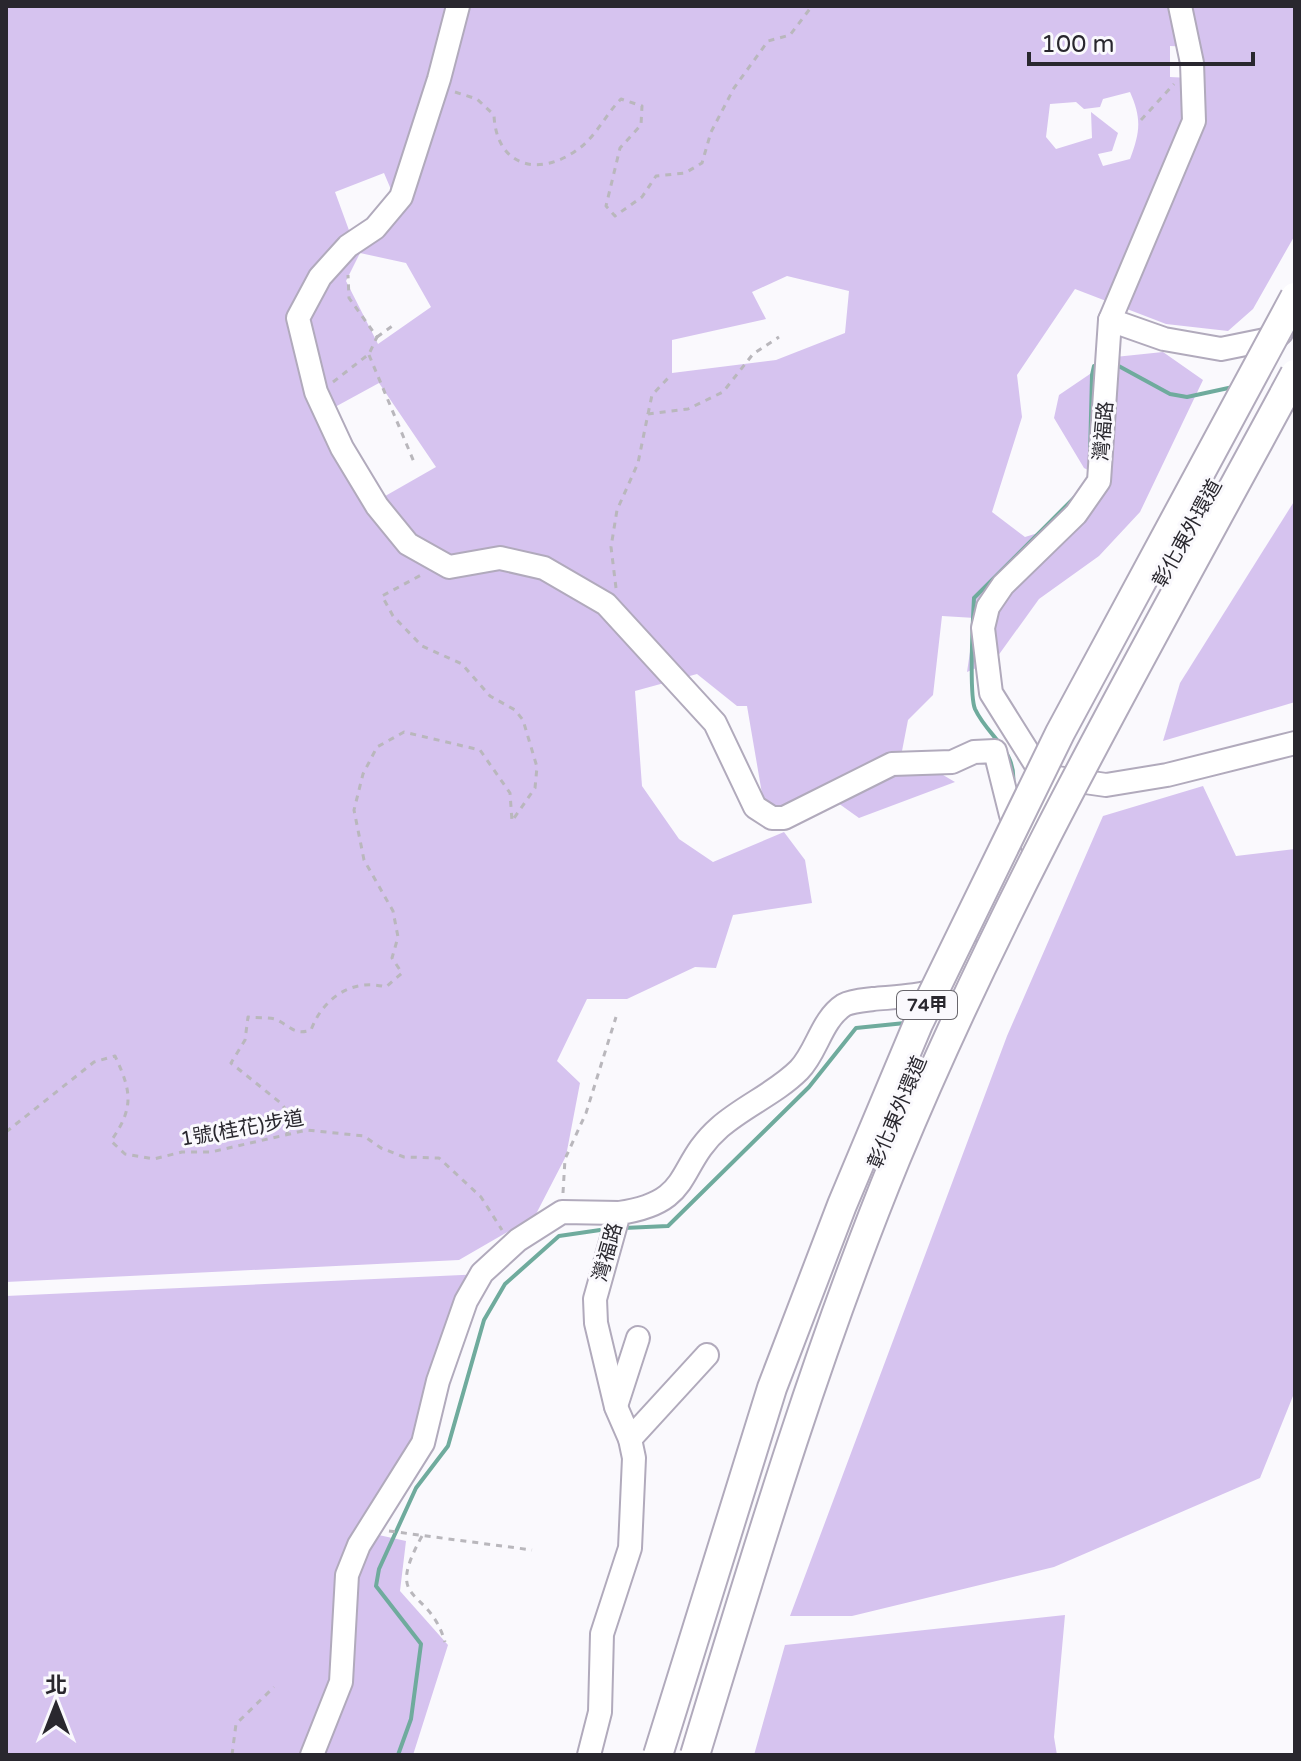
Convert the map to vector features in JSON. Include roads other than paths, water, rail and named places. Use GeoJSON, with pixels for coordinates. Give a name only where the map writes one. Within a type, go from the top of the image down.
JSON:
{"type":"FeatureCollection","features":[{"type":"Feature","properties":{"kind":"main road","name":"74甲"},"geometry":{"type":"LineString","coordinates":[[658,1755],[772,1388],[842,1205],[918,1024],[1060,733],[1295,297]]}},
{"type":"Feature","properties":{"kind":"main road","name":"彰化東外環道"},"geometry":{"type":"LineString","coordinates":[[671,1755],[810,1329],[855,1210],[932,1030],[1067,754],[1295,334]]}},
{"type":"Feature","properties":{"kind":"main road","name":"彰化東外環道"},"geometry":{"type":"LineString","coordinates":[[695,1755],[804,1399],[897,1156],[1060,809],[1295,374]]}},
{"type":"Feature","properties":{"kind":"main road","name":"74甲"},"geometry":{"type":"LineString","coordinates":[[710,1755],[833,1365],[888,1220],[963,1043],[1105,756],[1295,408]]}},
{"type":"Feature","properties":{"kind":"street"},"geometry":{"type":"LineString","coordinates":[[458,6],[401,197],[375,228],[348,246],[320,277],[298,318],[316,392],[342,448],[392,527],[408,544],[449,567],[500,558],[544,568],[606,604],[715,723],[755,807],[772,818],[784,818],[892,764],[952,762],[974,752],[995,751],[1011,815],[1025,823]]}},
{"type":"Feature","properties":{"kind":"street","name":"灣福路"},"geometry":{"type":"LineString","coordinates":[[589,1755],[600,1712],[602,1634],[630,1548],[634,1458],[630,1439],[616,1407],[596,1323],[595,1299],[619,1213],[644,1210],[667,1198],[684,1180],[714,1133],[802,1068],[824,1027],[844,1005],[941,990],[957,983],[976,958],[1041,824],[1043,776],[991,693],[983,628],[988,607],[1003,585],[1076,514],[1099,481],[1110,320],[1194,121],[1190,53],[1180,6]]}},
{"type":"Feature","properties":{"kind":"street"},"geometry":{"type":"LineString","coordinates":[[1110,320],[1164,339],[1221,349],[1275,338],[1295,321]]}},
{"type":"Feature","properties":{"kind":"street"},"geometry":{"type":"LineString","coordinates":[[1043,776],[1106,785],[1167,775],[1295,743]]}},
{"type":"Feature","properties":{"kind":"street","name":"灣福路"},"geometry":{"type":"LineString","coordinates":[[904,996],[943,983],[951,974],[1025,823],[1043,776]]}},
{"type":"Feature","properties":{"kind":"street"},"geometry":{"type":"LineString","coordinates":[[312,1755],[341,1682],[347,1575],[370,1528],[423,1443],[438,1381],[466,1301],[482,1273],[562,1212],[619,1213]]}},
{"type":"Feature","properties":{"kind":"street"},"geometry":{"type":"LineString","coordinates":[[616,1407],[638,1338]]}},
{"type":"Feature","properties":{"kind":"street"},"geometry":{"type":"LineString","coordinates":[[630,1439],[707,1355]]}},
{"type":"Feature","properties":{"kind":"waterway"},"geometry":{"type":"LineString","coordinates":[[1115,364],[1170,394],[1187,397],[1233,387]]}},
{"type":"Feature","properties":{"kind":"waterway"},"geometry":{"type":"LineString","coordinates":[[1090,456],[1092,375],[1094,366],[1099,365]]}},
{"type":"Feature","properties":{"kind":"waterway"},"geometry":{"type":"LineString","coordinates":[[1013,784],[1011,762],[981,719],[973,701],[974,598],[1079,493]]}},
{"type":"Feature","properties":{"kind":"waterway"},"geometry":{"type":"LineString","coordinates":[[624,1228],[668,1226],[809,1087],[856,1028],[905,1023]]}},
{"type":"Feature","properties":{"kind":"waterway"},"geometry":{"type":"LineString","coordinates":[[398,1755],[411,1719],[421,1644],[376,1586],[379,1569],[416,1488],[448,1446],[484,1320],[505,1284],[559,1236],[607,1229]]}}]}
